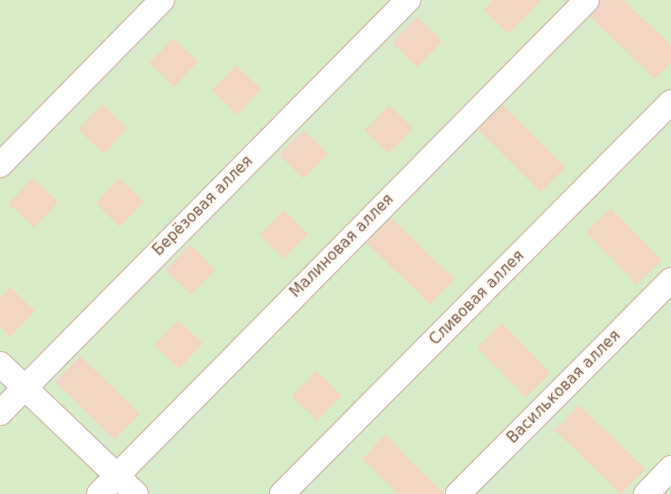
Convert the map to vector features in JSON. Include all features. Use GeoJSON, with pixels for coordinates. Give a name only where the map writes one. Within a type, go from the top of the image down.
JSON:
{"type":"FeatureCollection","features":[{"type":"Feature","properties":{"kind":"street"},"geometry":{"type":"LineString","coordinates":[[0,165],[162,0]]}},
{"type":"Feature","properties":{"kind":"street","name":"Берёзовая аллея"},"geometry":{"type":"LineString","coordinates":[[0,414],[23,386],[408,0]]}},
{"type":"Feature","properties":{"kind":"street","name":"Малиновая аллея"},"geometry":{"type":"LineString","coordinates":[[99,494],[117,473],[587,0]]}},
{"type":"Feature","properties":{"kind":"street","name":"Сливовая аллея"},"geometry":{"type":"LineString","coordinates":[[282,494],[671,102]]}},
{"type":"Feature","properties":{"kind":"street","name":"Васильковая аллея"},"geometry":{"type":"LineString","coordinates":[[458,494],[671,280]]}},
{"type":"Feature","properties":{"kind":"street"},"geometry":{"type":"LineString","coordinates":[[0,364],[117,473],[136,494]]}},
{"type":"Feature","properties":{"kind":"street"},"geometry":{"type":"LineString","coordinates":[[646,494],[671,468]]}},
{"type":"Feature","properties":{"kind":"green space"},"geometry":{"type":"Polygon","coordinates":[[[0,0],[671,0],[671,494],[0,494],[0,0]]]}},
{"type":"Feature","properties":{"kind":"building"},"geometry":{"type":"Polygon","coordinates":[[[493,0],[541,0],[508,34],[483,10],[493,0]]]}},
{"type":"Feature","properties":{"kind":"building"},"geometry":{"type":"Polygon","coordinates":[[[600,0],[623,0],[671,45],[671,63],[655,79],[590,17],[600,0]]]}},
{"type":"Feature","properties":{"kind":"building"},"geometry":{"type":"Polygon","coordinates":[[[417,17],[442,41],[417,67],[392,43],[417,17]]]}},
{"type":"Feature","properties":{"kind":"building"},"geometry":{"type":"Polygon","coordinates":[[[173,38],[198,61],[174,87],[149,64],[173,38]]]}},
{"type":"Feature","properties":{"kind":"building"},"geometry":{"type":"Polygon","coordinates":[[[236,65],[261,89],[237,114],[212,90],[236,65]]]}},
{"type":"Feature","properties":{"kind":"building"},"geometry":{"type":"Polygon","coordinates":[[[102,104],[127,128],[103,153],[78,129],[102,104]]]}},
{"type":"Feature","properties":{"kind":"building"},"geometry":{"type":"Polygon","coordinates":[[[389,105],[413,128],[388,153],[365,130],[389,105]]]}},
{"type":"Feature","properties":{"kind":"building"},"geometry":{"type":"Polygon","coordinates":[[[503,105],[565,167],[540,192],[478,130],[503,105]]]}},
{"type":"Feature","properties":{"kind":"building"},"geometry":{"type":"Polygon","coordinates":[[[304,130],[328,154],[303,179],[279,155],[304,130]]]}},
{"type":"Feature","properties":{"kind":"building"},"geometry":{"type":"Polygon","coordinates":[[[33,178],[58,202],[34,227],[9,203],[33,178]]]}},
{"type":"Feature","properties":{"kind":"building"},"geometry":{"type":"Polygon","coordinates":[[[120,178],[144,202],[119,227],[95,203],[120,178]]]}},
{"type":"Feature","properties":{"kind":"building"},"geometry":{"type":"Polygon","coordinates":[[[611,208],[662,261],[637,285],[586,232],[611,208]]]}},
{"type":"Feature","properties":{"kind":"building"},"geometry":{"type":"Polygon","coordinates":[[[284,210],[308,234],[283,259],[259,235],[284,210]]]}},
{"type":"Feature","properties":{"kind":"building"},"geometry":{"type":"Polygon","coordinates":[[[391,218],[454,279],[430,304],[367,243],[391,218]]]}},
{"type":"Feature","properties":{"kind":"building"},"geometry":{"type":"Polygon","coordinates":[[[190,245],[215,269],[191,294],[166,270],[190,245]]]}},
{"type":"Feature","properties":{"kind":"building"},"geometry":{"type":"Polygon","coordinates":[[[10,287],[35,311],[10,337],[0,326],[0,298],[10,287]]]}},
{"type":"Feature","properties":{"kind":"building"},"geometry":{"type":"Polygon","coordinates":[[[178,320],[203,343],[179,369],[154,346],[178,320]]]}},
{"type":"Feature","properties":{"kind":"building"},"geometry":{"type":"Polygon","coordinates":[[[502,323],[551,373],[525,398],[477,347],[502,323]]]}},
{"type":"Feature","properties":{"kind":"building"},"geometry":{"type":"Polygon","coordinates":[[[80,356],[140,414],[115,440],[55,382],[80,356]]]}},
{"type":"Feature","properties":{"kind":"building"},"geometry":{"type":"Polygon","coordinates":[[[316,371],[341,395],[317,420],[292,396],[316,371]]]}},
{"type":"Feature","properties":{"kind":"building"},"geometry":{"type":"Polygon","coordinates":[[[579,405],[645,469],[621,494],[555,430],[579,405]]]}},
{"type":"Feature","properties":{"kind":"building"},"geometry":{"type":"Polygon","coordinates":[[[386,434],[409,460],[445,494],[398,494],[362,459],[386,434]]]}}]}
